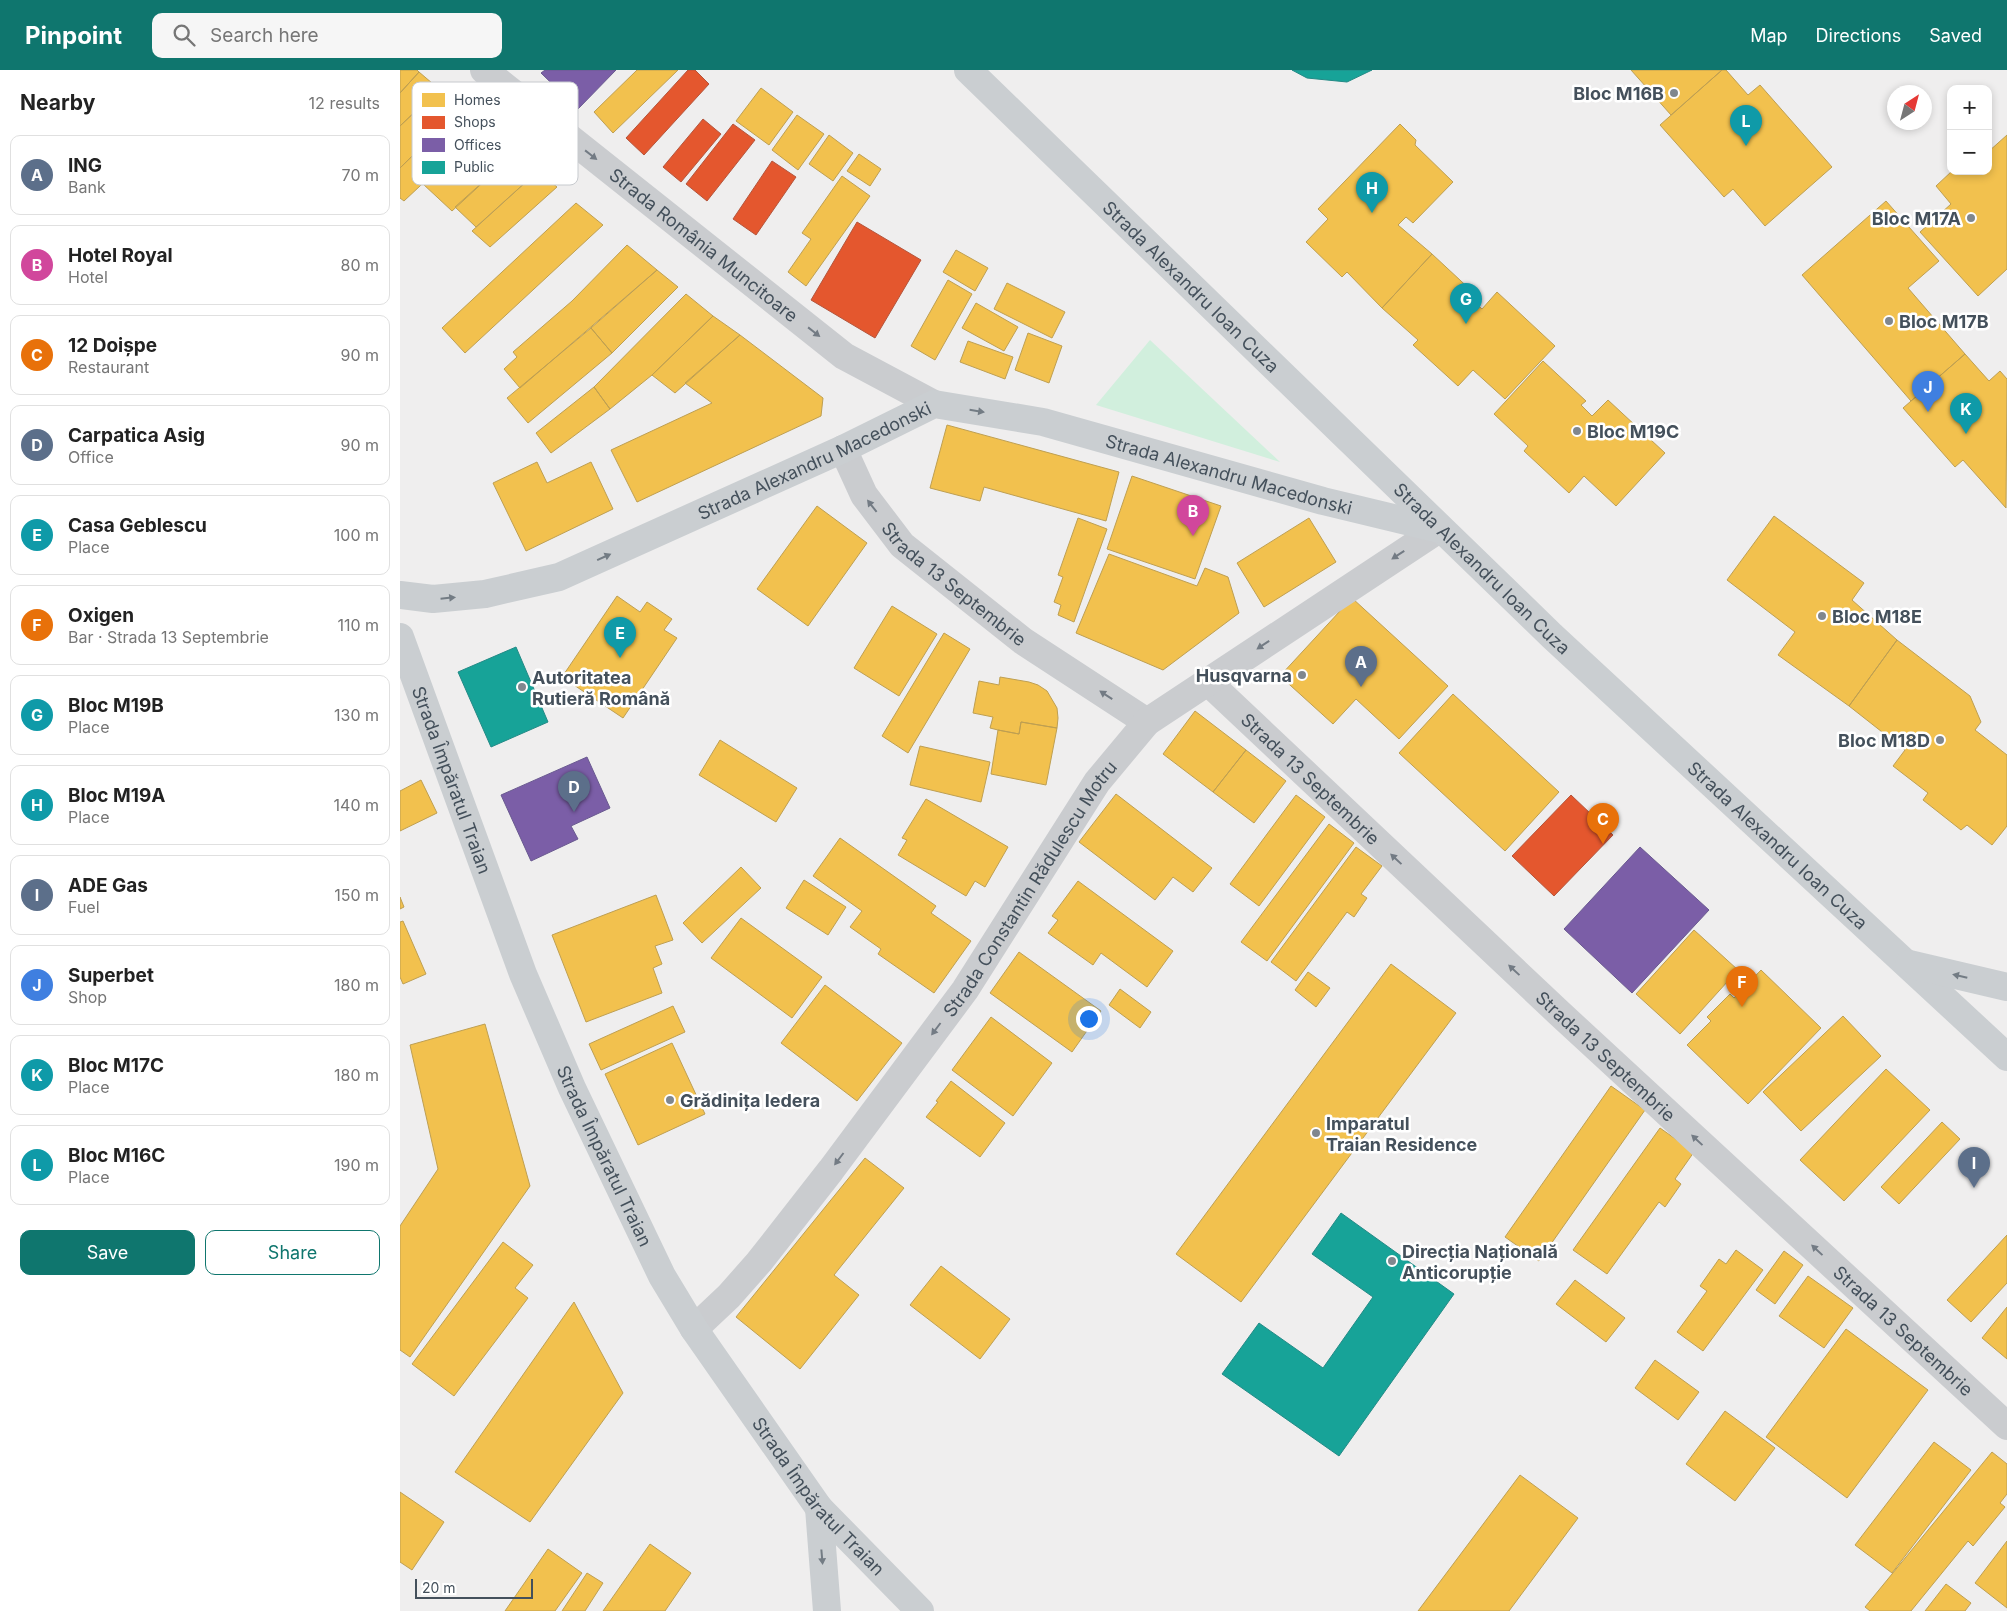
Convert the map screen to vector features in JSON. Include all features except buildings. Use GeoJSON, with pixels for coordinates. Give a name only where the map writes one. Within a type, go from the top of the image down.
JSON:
{"type":"FeatureCollection","features":[{"type":"Feature","properties":{"kind":"street","name":"Strada România Muncitoare"},"geometry":{"type":"LineString","coordinates":[[484,70],[499,82]]}},
{"type":"Feature","properties":{"kind":"street","name":"Strada Alexandru Ioan Cuza"},"geometry":{"type":"LineString","coordinates":[[968,70],[1594,676],[1908,963],[2007,1057]]}},
{"type":"Feature","properties":{"kind":"street","name":"Strada România Muncitoare"},"geometry":{"type":"LineString","coordinates":[[578,145],[844,356],[934,404]]}},
{"type":"Feature","properties":{"kind":"street","name":"Strada Alexandru Macedonski"},"geometry":{"type":"LineString","coordinates":[[400,595],[433,599],[485,594],[559,577],[843,450],[934,404],[1042,422],[1323,501],[1439,528]]}},
{"type":"Feature","properties":{"kind":"street","name":"Strada 13 Septembrie"},"geometry":{"type":"LineString","coordinates":[[843,450],[864,495],[902,545],[1023,641],[1146,722]]}},
{"type":"Feature","properties":{"kind":"street","name":"Strada Constantin Rădulescu Motru"},"geometry":{"type":"LineString","coordinates":[[694,1329],[729,1296],[758,1262],[831,1170],[913,1060],[965,990],[1007,921],[1097,782],[1146,722],[1439,528]]}},
{"type":"Feature","properties":{"kind":"street","name":"Strada Împăratul Traian"},"geometry":{"type":"LineString","coordinates":[[400,637],[523,974],[572,1088],[662,1276],[694,1329],[818,1508],[920,1611]]}},
{"type":"Feature","properties":{"kind":"street","name":"Strada 13 Septembrie"},"geometry":{"type":"LineString","coordinates":[[1208,682],[1558,1012],[2007,1426]]}},
{"type":"Feature","properties":{"kind":"street"},"geometry":{"type":"LineString","coordinates":[[1908,963],[2007,987]]}},
{"type":"Feature","properties":{"kind":"street"},"geometry":{"type":"LineString","coordinates":[[818,1508],[827,1611]]}},
{"type":"Feature","properties":{"kind":"green space"},"geometry":{"type":"Polygon","coordinates":[[[1150,340],[1280,462],[1096,405],[1150,340]]]}},
{"type":"Feature","properties":{"kind":"place","name":"Bloc M16B"},"geometry":{"type":"Point","coordinates":[1674,93]}},
{"type":"Feature","properties":{"kind":"place","name":"Bloc M16C"},"geometry":{"type":"Point","coordinates":[1746,146]}},
{"type":"Feature","properties":{"kind":"place","name":"Bloc M19A"},"geometry":{"type":"Point","coordinates":[1372,213]}},
{"type":"Feature","properties":{"kind":"place","name":"Bloc M17A"},"geometry":{"type":"Point","coordinates":[1971,218]}},
{"type":"Feature","properties":{"kind":"place","name":"Bloc M17B"},"geometry":{"type":"Point","coordinates":[1889,321]}},
{"type":"Feature","properties":{"kind":"place","name":"Bloc M19B"},"geometry":{"type":"Point","coordinates":[1466,324]}},
{"type":"Feature","properties":{"kind":"place","name":"Superbet"},"geometry":{"type":"Point","coordinates":[1928,412]}},
{"type":"Feature","properties":{"kind":"place","name":"Bloc M19C"},"geometry":{"type":"Point","coordinates":[1577,431]}},
{"type":"Feature","properties":{"kind":"place","name":"Bloc M17C"},"geometry":{"type":"Point","coordinates":[1966,434]}},
{"type":"Feature","properties":{"kind":"place","name":"Hotel Royal"},"geometry":{"type":"Point","coordinates":[1193,536]}},
{"type":"Feature","properties":{"kind":"place","name":"Bloc M18E"},"geometry":{"type":"Point","coordinates":[1822,616]}},
{"type":"Feature","properties":{"kind":"place","name":"Casa Geblescu"},"geometry":{"type":"Point","coordinates":[620,658]}},
{"type":"Feature","properties":{"kind":"place","name":"Husqvarna"},"geometry":{"type":"Point","coordinates":[1302,675]}},
{"type":"Feature","properties":{"kind":"place","name":"Autoritatea Rutieră Română"},"geometry":{"type":"Point","coordinates":[522,687]}},
{"type":"Feature","properties":{"kind":"place","name":"ING"},"geometry":{"type":"Point","coordinates":[1361,687]}},
{"type":"Feature","properties":{"kind":"place","name":"Bloc M18D"},"geometry":{"type":"Point","coordinates":[1940,740]}},
{"type":"Feature","properties":{"kind":"place","name":"Carpatica Asig"},"geometry":{"type":"Point","coordinates":[574,812]}},
{"type":"Feature","properties":{"kind":"place","name":"12 Doișpe"},"geometry":{"type":"Point","coordinates":[1603,844]}},
{"type":"Feature","properties":{"kind":"place","name":"Oxigen"},"geometry":{"type":"Point","coordinates":[1742,1007]}},
{"type":"Feature","properties":{"kind":"place","name":"Grădinița Iedera"},"geometry":{"type":"Point","coordinates":[670,1100]}},
{"type":"Feature","properties":{"kind":"place","name":"Imparatul Traian Residence"},"geometry":{"type":"Point","coordinates":[1316,1133]}},
{"type":"Feature","properties":{"kind":"place","name":"ADE Gas"},"geometry":{"type":"Point","coordinates":[1974,1188]}},
{"type":"Feature","properties":{"kind":"place","name":"Direcția Națională Anticorupție"},"geometry":{"type":"Point","coordinates":[1392,1261]}}]}
